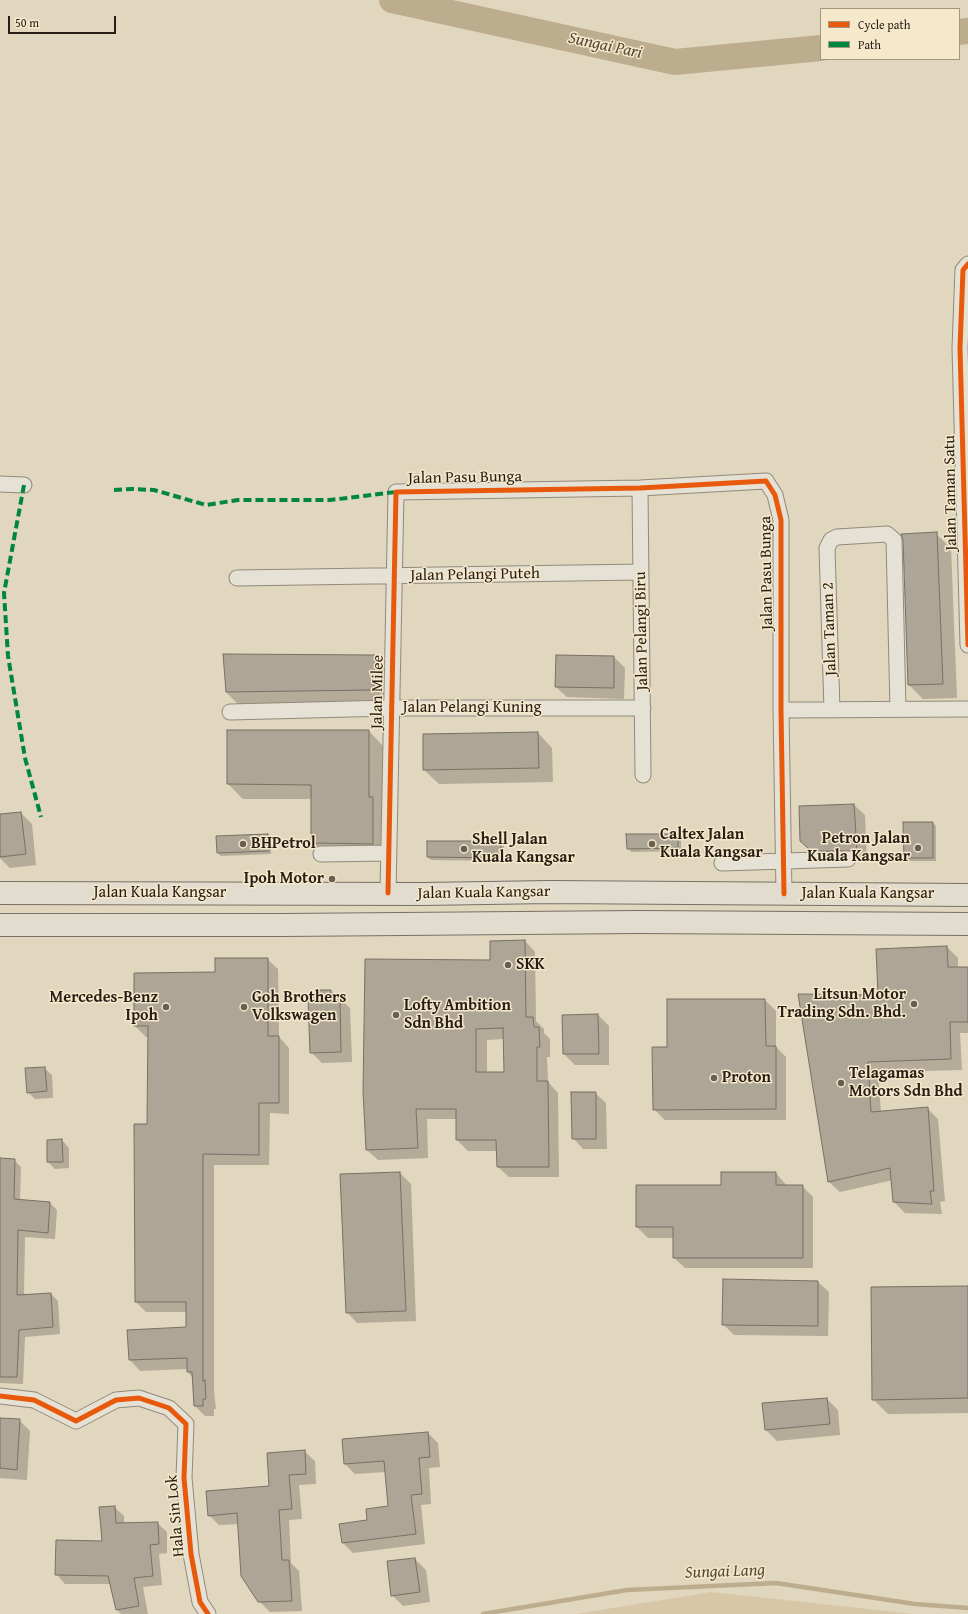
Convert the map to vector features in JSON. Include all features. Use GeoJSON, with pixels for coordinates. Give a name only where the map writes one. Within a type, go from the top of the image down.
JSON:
{"type":"FeatureCollection","features":[{"type":"Feature","properties":{"kind":"highway","name":"Jalan Kuala Kangsar"},"geometry":{"type":"LineString","coordinates":[[0,893],[550,892],[968,895]]}},
{"type":"Feature","properties":{"kind":"highway","name":"Jalan Kuala Kangsar"},"geometry":{"type":"LineString","coordinates":[[0,925],[291,925],[637,922],[968,924]]}},
{"type":"Feature","properties":{"kind":"street","name":"Jalan Taman Satu"},"geometry":{"type":"LineString","coordinates":[[968,264],[963,270],[968,645]]}},
{"type":"Feature","properties":{"kind":"street","name":"Jalan Pasu Bunga"},"geometry":{"type":"LineString","coordinates":[[396,492],[640,488],[766,481],[775,495],[781,520],[781,710],[784,894]]}},
{"type":"Feature","properties":{"kind":"street"},"geometry":{"type":"LineString","coordinates":[[0,484],[24,485]]}},
{"type":"Feature","properties":{"kind":"street","name":"Jalan Pelangi Biru"},"geometry":{"type":"LineString","coordinates":[[640,488],[643,775]]}},
{"type":"Feature","properties":{"kind":"street","name":"Jalan Milee"},"geometry":{"type":"LineString","coordinates":[[388,893],[396,492]]}},
{"type":"Feature","properties":{"kind":"street","name":"Jalan Taman 2"},"geometry":{"type":"LineString","coordinates":[[832,710],[827,548],[831,540],[838,537],[887,534],[894,540],[898,710]]}},
{"type":"Feature","properties":{"kind":"street","name":"Jalan Pelangi Puteh"},"geometry":{"type":"LineString","coordinates":[[237,578],[641,572]]}},
{"type":"Feature","properties":{"kind":"street","name":"Jalan Pelangi Kuning"},"geometry":{"type":"LineString","coordinates":[[230,712],[391,708],[642,708]]}},
{"type":"Feature","properties":{"kind":"street"},"geometry":{"type":"LineString","coordinates":[[781,710],[968,709]]}},
{"type":"Feature","properties":{"kind":"street"},"geometry":{"type":"LineString","coordinates":[[322,854],[388,853]]}},
{"type":"Feature","properties":{"kind":"street"},"geometry":{"type":"LineString","coordinates":[[722,863],[848,860]]}},
{"type":"Feature","properties":{"kind":"street","name":"Hala Sin Lok"},"geometry":{"type":"LineString","coordinates":[[0,1396],[34,1400],[76,1421],[116,1400],[139,1398],[169,1408],[186,1424],[184,1478],[191,1554],[200,1602],[208,1614]]}},
{"type":"Feature","properties":{"kind":"shaded area"},"geometry":{"type":"Polygon","coordinates":[[[711,1592],[914,1614],[576,1614],[711,1592]]]}},
{"type":"Feature","properties":{"kind":"building"},"geometry":{"type":"Polygon","coordinates":[[[937,532],[943,684],[908,685],[903,540],[901,534],[937,532]]]}},
{"type":"Feature","properties":{"kind":"building"},"geometry":{"type":"Polygon","coordinates":[[[223,654],[375,655],[374,690],[226,692],[223,654]]]}},
{"type":"Feature","properties":{"kind":"building"},"geometry":{"type":"Polygon","coordinates":[[[556,655],[614,656],[614,688],[555,687],[556,655]]]}},
{"type":"Feature","properties":{"kind":"building"},"geometry":{"type":"Polygon","coordinates":[[[227,730],[369,730],[369,797],[373,797],[373,844],[311,843],[311,785],[227,784],[227,730]]]}},
{"type":"Feature","properties":{"kind":"building"},"geometry":{"type":"Polygon","coordinates":[[[538,732],[539,768],[423,770],[423,734],[538,732]]]}},
{"type":"Feature","properties":{"kind":"building"},"geometry":{"type":"Polygon","coordinates":[[[854,804],[857,851],[811,851],[800,841],[799,806],[854,804]]]}},
{"type":"Feature","properties":{"kind":"building"},"geometry":{"type":"Polygon","coordinates":[[[21,812],[26,854],[0,857],[0,814],[21,812]]]}},
{"type":"Feature","properties":{"kind":"building","name":"Petron Jalan Kuala Kangsar"},"geometry":{"type":"Polygon","coordinates":[[[903,822],[933,822],[933,858],[904,858],[903,822]]]}},
{"type":"Feature","properties":{"kind":"building","name":"BHPetrol"},"geometry":{"type":"Polygon","coordinates":[[[268,834],[269,851],[217,853],[216,836],[268,834]]]}},
{"type":"Feature","properties":{"kind":"building","name":"Caltex Jalan Kuala Kangsar"},"geometry":{"type":"Polygon","coordinates":[[[626,834],[678,834],[678,848],[627,849],[626,834]]]}},
{"type":"Feature","properties":{"kind":"building","name":"Shell Jalan Kuala Kangsar"},"geometry":{"type":"Polygon","coordinates":[[[427,841],[501,841],[501,858],[427,857],[427,841]]]}},
{"type":"Feature","properties":{"kind":"building"},"geometry":{"type":"Polygon","coordinates":[[[525,940],[526,1017],[533,1017],[534,1027],[539,1027],[540,1047],[537,1047],[537,1081],[548,1081],[549,1167],[497,1167],[496,1140],[456,1140],[456,1109],[416,1109],[418,1148],[366,1150],[363,1091],[365,959],[490,960],[490,941],[525,940]],[[503,1028],[476,1029],[476,1072],[504,1072],[503,1028]]]}},
{"type":"Feature","properties":{"kind":"building"},"geometry":{"type":"Polygon","coordinates":[[[947,946],[948,967],[968,967],[968,1022],[950,1022],[951,1059],[868,1062],[871,1112],[928,1107],[934,1191],[930,1191],[932,1204],[893,1202],[890,1168],[828,1182],[798,994],[878,995],[876,949],[947,946]]]}},
{"type":"Feature","properties":{"kind":"building"},"geometry":{"type":"Polygon","coordinates":[[[215,958],[268,958],[268,1036],[279,1036],[279,1103],[259,1103],[259,1155],[203,1154],[203,1381],[205,1380],[206,1399],[203,1399],[203,1406],[194,1406],[192,1372],[187,1372],[187,1358],[129,1360],[127,1330],[186,1327],[186,1302],[135,1302],[134,1124],[147,1124],[148,1026],[134,1026],[134,973],[215,972],[215,958]]]}},
{"type":"Feature","properties":{"kind":"building"},"geometry":{"type":"Polygon","coordinates":[[[319,990],[331,990],[331,997],[340,996],[341,1052],[310,1053],[308,997],[319,997],[319,990]]]}},
{"type":"Feature","properties":{"kind":"building","name":"Proton"},"geometry":{"type":"Polygon","coordinates":[[[667,999],[765,999],[766,1046],[776,1046],[776,1109],[653,1110],[652,1047],[667,1047],[667,999]]]}},
{"type":"Feature","properties":{"kind":"building"},"geometry":{"type":"Polygon","coordinates":[[[598,1014],[599,1054],[563,1054],[562,1015],[598,1014]]]}},
{"type":"Feature","properties":{"kind":"building"},"geometry":{"type":"Polygon","coordinates":[[[45,1067],[47,1091],[27,1093],[25,1068],[45,1067]]]}},
{"type":"Feature","properties":{"kind":"building"},"geometry":{"type":"Polygon","coordinates":[[[571,1092],[596,1092],[596,1139],[572,1139],[571,1092]]]}},
{"type":"Feature","properties":{"kind":"building"},"geometry":{"type":"Polygon","coordinates":[[[62,1139],[63,1162],[47,1162],[47,1140],[62,1139]]]}},
{"type":"Feature","properties":{"kind":"building"},"geometry":{"type":"Polygon","coordinates":[[[0,1158],[15,1159],[14,1199],[50,1202],[48,1233],[18,1230],[17,1295],[51,1293],[53,1327],[19,1330],[17,1377],[0,1377],[0,1158]]]}},
{"type":"Feature","properties":{"kind":"building"},"geometry":{"type":"Polygon","coordinates":[[[400,1172],[406,1311],[346,1313],[340,1174],[400,1172]]]}},
{"type":"Feature","properties":{"kind":"building"},"geometry":{"type":"Polygon","coordinates":[[[721,1172],[776,1172],[776,1185],[803,1185],[803,1258],[673,1258],[673,1227],[636,1227],[636,1185],[721,1185],[721,1172]]]}},
{"type":"Feature","properties":{"kind":"building"},"geometry":{"type":"Polygon","coordinates":[[[723,1279],[818,1281],[818,1326],[722,1325],[723,1279]]]}},
{"type":"Feature","properties":{"kind":"building"},"geometry":{"type":"Polygon","coordinates":[[[968,1286],[968,1398],[872,1400],[871,1287],[968,1286]]]}},
{"type":"Feature","properties":{"kind":"building"},"geometry":{"type":"Polygon","coordinates":[[[827,1398],[830,1424],[765,1430],[762,1403],[827,1398]]]}},
{"type":"Feature","properties":{"kind":"building"},"geometry":{"type":"Polygon","coordinates":[[[0,1418],[20,1419],[17,1470],[0,1468],[0,1418]]]}},
{"type":"Feature","properties":{"kind":"building"},"geometry":{"type":"Polygon","coordinates":[[[428,1432],[430,1457],[419,1458],[422,1494],[411,1495],[416,1534],[342,1543],[339,1524],[367,1520],[366,1509],[388,1506],[384,1461],[344,1464],[342,1439],[428,1432]]]}},
{"type":"Feature","properties":{"kind":"building"},"geometry":{"type":"Polygon","coordinates":[[[305,1450],[306,1474],[289,1475],[292,1509],[279,1510],[282,1560],[289,1560],[292,1601],[258,1602],[241,1576],[237,1513],[208,1516],[206,1491],[269,1486],[267,1453],[305,1450]]]}},
{"type":"Feature","properties":{"kind":"building"},"geometry":{"type":"Polygon","coordinates":[[[115,1506],[116,1523],[158,1522],[159,1544],[150,1545],[153,1576],[134,1578],[139,1606],[116,1610],[108,1576],[55,1575],[56,1540],[102,1541],[99,1507],[115,1506]]]}},
{"type":"Feature","properties":{"kind":"building"},"geometry":{"type":"Polygon","coordinates":[[[415,1558],[420,1592],[391,1596],[387,1561],[415,1558]]]}},
{"type":"Feature","properties":{"kind":"waterway","name":"Sungai Pari"},"geometry":{"type":"LineString","coordinates":[[392,0],[675,62],[820,48]]}},
{"type":"Feature","properties":{"kind":"waterway","name":"Sungai Pari"},"geometry":{"type":"LineString","coordinates":[[960,32],[968,31]]}},
{"type":"Feature","properties":{"kind":"waterway","name":"Sungai Lang"},"geometry":{"type":"LineString","coordinates":[[483,1614],[627,1590],[776,1583],[915,1604],[968,1608]]}},
{"type":"Feature","properties":{"kind":"marked path"},"geometry":{"type":"LineString","coordinates":[[24,485],[4,593],[8,656],[25,758],[41,817]]}},
{"type":"Feature","properties":{"kind":"marked path"},"geometry":{"type":"LineString","coordinates":[[114,490],[154,490],[206,505],[238,500],[330,500],[396,492]]}},
{"type":"Feature","properties":{"kind":"cycle path"},"geometry":{"type":"LineString","coordinates":[[968,264],[963,270],[960,348],[968,645]]}},
{"type":"Feature","properties":{"kind":"cycle path"},"geometry":{"type":"LineString","coordinates":[[388,893],[396,492],[640,488],[766,481],[775,495],[781,520],[781,710],[784,894]]}},
{"type":"Feature","properties":{"kind":"cycle path"},"geometry":{"type":"LineString","coordinates":[[0,1396],[34,1400],[76,1421],[116,1400],[139,1398],[169,1408],[186,1424],[184,1478],[191,1554],[200,1602],[208,1614]]}},
{"type":"Feature","properties":{"kind":"place","name":"BHPetrol"},"geometry":{"type":"Point","coordinates":[243,844]}},
{"type":"Feature","properties":{"kind":"place","name":"Caltex Jalan Kuala Kangsar"},"geometry":{"type":"Point","coordinates":[652,844]}},
{"type":"Feature","properties":{"kind":"place","name":"Petron Jalan Kuala Kangsar"},"geometry":{"type":"Point","coordinates":[918,848]}},
{"type":"Feature","properties":{"kind":"place","name":"Shell Jalan Kuala Kangsar"},"geometry":{"type":"Point","coordinates":[464,849]}},
{"type":"Feature","properties":{"kind":"place","name":"Ipoh Motor"},"geometry":{"type":"Point","coordinates":[332,879]}},
{"type":"Feature","properties":{"kind":"place","name":"SKK"},"geometry":{"type":"Point","coordinates":[508,965]}},
{"type":"Feature","properties":{"kind":"place","name":"Litsun Motor Trading Sdn. Bhd."},"geometry":{"type":"Point","coordinates":[914,1004]}},
{"type":"Feature","properties":{"kind":"place","name":"Mercedes-Benz Ipoh"},"geometry":{"type":"Point","coordinates":[166,1007]}},
{"type":"Feature","properties":{"kind":"place","name":"Goh Brothers Volkswagen"},"geometry":{"type":"Point","coordinates":[244,1007]}},
{"type":"Feature","properties":{"kind":"place","name":"Lofty Ambition Sdn Bhd"},"geometry":{"type":"Point","coordinates":[396,1015]}},
{"type":"Feature","properties":{"kind":"place","name":"Proton"},"geometry":{"type":"Point","coordinates":[714,1078]}},
{"type":"Feature","properties":{"kind":"place","name":"Telagamas Motors Sdn Bhd"},"geometry":{"type":"Point","coordinates":[841,1083]}}]}
